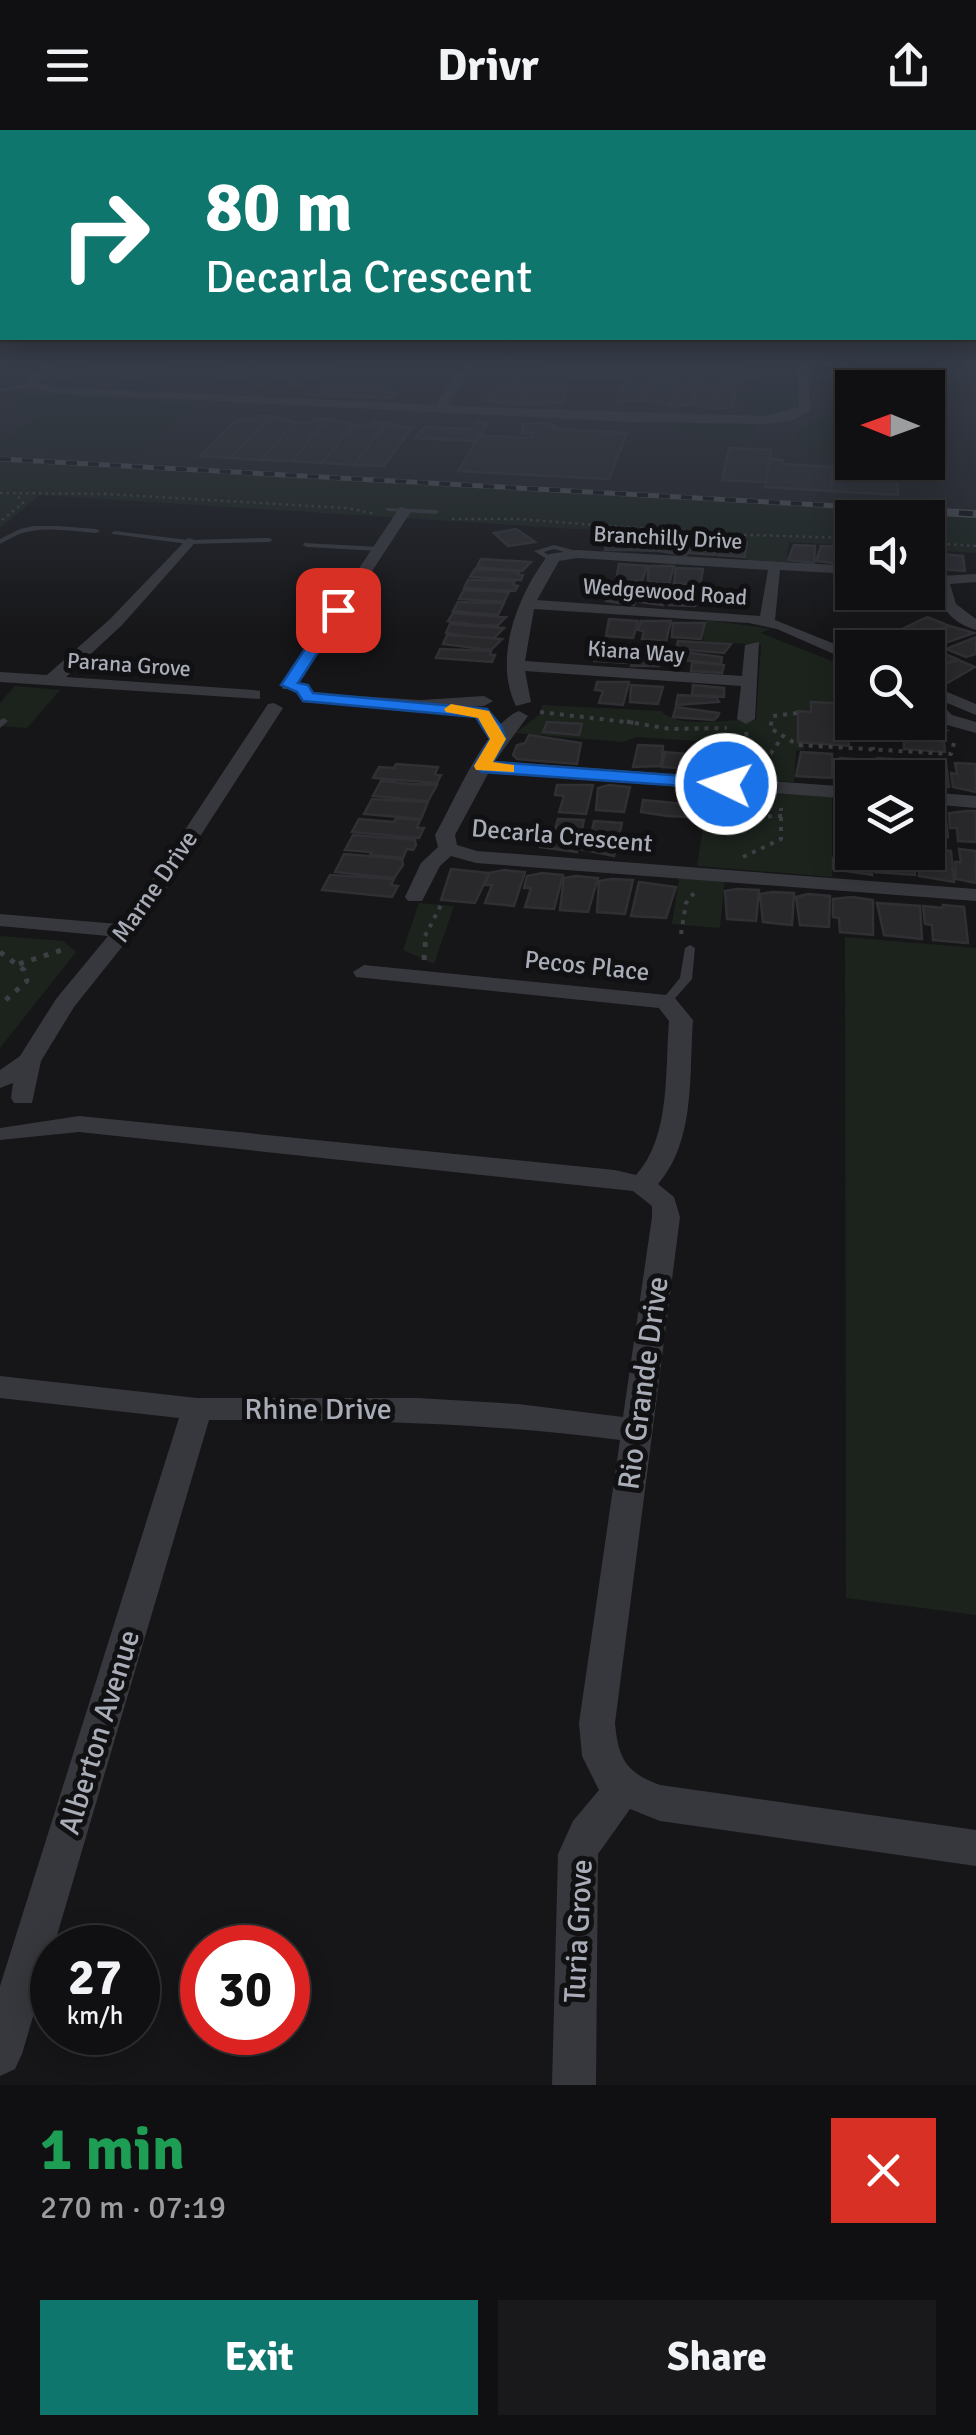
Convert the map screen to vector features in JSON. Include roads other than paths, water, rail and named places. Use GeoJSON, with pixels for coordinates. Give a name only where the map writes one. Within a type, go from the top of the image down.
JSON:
{"type":"FeatureCollection","features":[{"type":"Feature","properties":{"kind":"street"},"geometry":{"type":"LineString","coordinates":[[289,685],[406,510]]}},
{"type":"Feature","properties":{"kind":"street"},"geometry":{"type":"LineString","coordinates":[[51,680],[116,622],[188,542]]}},
{"type":"Feature","properties":{"kind":"street","name":"Branchilly Drive"},"geometry":{"type":"LineString","coordinates":[[531,711],[516,673],[527,604],[550,559],[577,554],[835,569]]}},
{"type":"Feature","properties":{"kind":"street"},"geometry":{"type":"LineString","coordinates":[[767,622],[774,572]]}},
{"type":"Feature","properties":{"kind":"street"},"geometry":{"type":"LineString","coordinates":[[945,578],[976,578]]}},
{"type":"Feature","properties":{"kind":"street"},"geometry":{"type":"LineString","coordinates":[[945,602],[949,610],[976,625]]}},
{"type":"Feature","properties":{"kind":"street","name":"Wedgewood Road"},"geometry":{"type":"LineString","coordinates":[[527,604],[767,622],[835,650]]}},
{"type":"Feature","properties":{"kind":"street"},"geometry":{"type":"LineString","coordinates":[[744,725],[754,644]]}},
{"type":"Feature","properties":{"kind":"street"},"geometry":{"type":"LineString","coordinates":[[485,707],[516,673]]}},
{"type":"Feature","properties":{"kind":"street","name":"Kiana Way"},"geometry":{"type":"LineString","coordinates":[[516,673],[751,682]]}},
{"type":"Feature","properties":{"kind":"street","name":"Parana Grove"},"geometry":{"type":"LineString","coordinates":[[0,677],[254,695]]}},
{"type":"Feature","properties":{"kind":"street"},"geometry":{"type":"LineString","coordinates":[[308,698],[302,688],[289,685],[271,686],[254,695],[260,705],[274,708],[300,704],[308,698],[485,707],[496,718],[531,711]]}},
{"type":"Feature","properties":{"kind":"street"},"geometry":{"type":"LineString","coordinates":[[945,704],[976,710]]}},
{"type":"Feature","properties":{"kind":"street"},"geometry":{"type":"LineString","coordinates":[[485,707],[498,739]]}},
{"type":"Feature","properties":{"kind":"street","name":"Marne Drive"},"geometry":{"type":"LineString","coordinates":[[17,1098],[29,1061],[64,1004],[125,931],[274,708]]}},
{"type":"Feature","properties":{"kind":"street","name":"Decarla Crescent"},"geometry":{"type":"LineString","coordinates":[[531,711],[498,739],[445,835],[448,849],[476,857],[976,895]]}},
{"type":"Feature","properties":{"kind":"street"},"geometry":{"type":"LineString","coordinates":[[945,712],[952,722],[976,728]]}},
{"type":"Feature","properties":{"kind":"street"},"geometry":{"type":"LineString","coordinates":[[482,766],[835,792]]}},
{"type":"Feature","properties":{"kind":"street"},"geometry":{"type":"LineString","coordinates":[[726,784],[723,819],[748,816]]}},
{"type":"Feature","properties":{"kind":"street"},"geometry":{"type":"LineString","coordinates":[[945,799],[976,802]]}},
{"type":"Feature","properties":{"kind":"street"},"geometry":{"type":"LineString","coordinates":[[415,897],[431,862],[448,849]]}},
{"type":"Feature","properties":{"kind":"street"},"geometry":{"type":"LineString","coordinates":[[0,920],[125,931]]}},
{"type":"Feature","properties":{"kind":"street","name":"Pecos Place"},"geometry":{"type":"LineString","coordinates":[[364,972],[666,1002],[681,1020],[668,1149],[654,1176],[642,1185]]}},
{"type":"Feature","properties":{"kind":"street","name":"Marne Drive"},"geometry":{"type":"LineString","coordinates":[[0,1081],[29,1061]]}},
{"type":"Feature","properties":{"kind":"street"},"geometry":{"type":"LineString","coordinates":[[17,1098],[79,1124]]}},
{"type":"Feature","properties":{"kind":"street"},"geometry":{"type":"LineString","coordinates":[[3,1135],[26,1120],[17,1098]]}},
{"type":"Feature","properties":{"kind":"street"},"geometry":{"type":"LineString","coordinates":[[3,1135],[79,1124],[614,1178],[642,1185]]}},
{"type":"Feature","properties":{"kind":"street","name":"Rio Grande Drive"},"geometry":{"type":"LineString","coordinates":[[622,1790],[598,1758],[597,1724],[667,1209],[660,1197],[642,1185]]}},
{"type":"Feature","properties":{"kind":"street","name":"Rhine Drive"},"geometry":{"type":"LineString","coordinates":[[0,1387],[197,1409],[418,1409],[518,1415],[636,1430]]}},
{"type":"Feature","properties":{"kind":"street","name":"Alberton Avenue"},"geometry":{"type":"LineString","coordinates":[[0,2054],[197,1409]]}},
{"type":"Feature","properties":{"kind":"street"},"geometry":{"type":"LineString","coordinates":[[622,1790],[660,1803],[976,1848]]}},
{"type":"Feature","properties":{"kind":"street","name":"Turia Grove"},"geometry":{"type":"LineString","coordinates":[[574,2085],[578,1854],[587,1834],[622,1790]]}},
{"type":"Feature","properties":{"kind":"lane"},"geometry":{"type":"LineString","coordinates":[[388,509],[436,512]]}},
{"type":"Feature","properties":{"kind":"lane"},"geometry":{"type":"LineString","coordinates":[[0,542],[28,527],[96,531]]}},
{"type":"Feature","properties":{"kind":"lane"},"geometry":{"type":"LineString","coordinates":[[115,533],[188,542],[270,540]]}},
{"type":"Feature","properties":{"kind":"lane"},"geometry":{"type":"LineString","coordinates":[[308,544],[379,549]]}},
{"type":"Feature","properties":{"kind":"lane"},"geometry":{"type":"LineString","coordinates":[[666,1002],[686,979],[690,948]]}},
{"type":"Feature","properties":{"kind":"railway"},"geometry":{"type":"LineString","coordinates":[[0,459],[947,512]]}},
{"type":"Feature","properties":{"kind":"railway"},"geometry":{"type":"LineString","coordinates":[[945,512],[976,514]]}}]}
